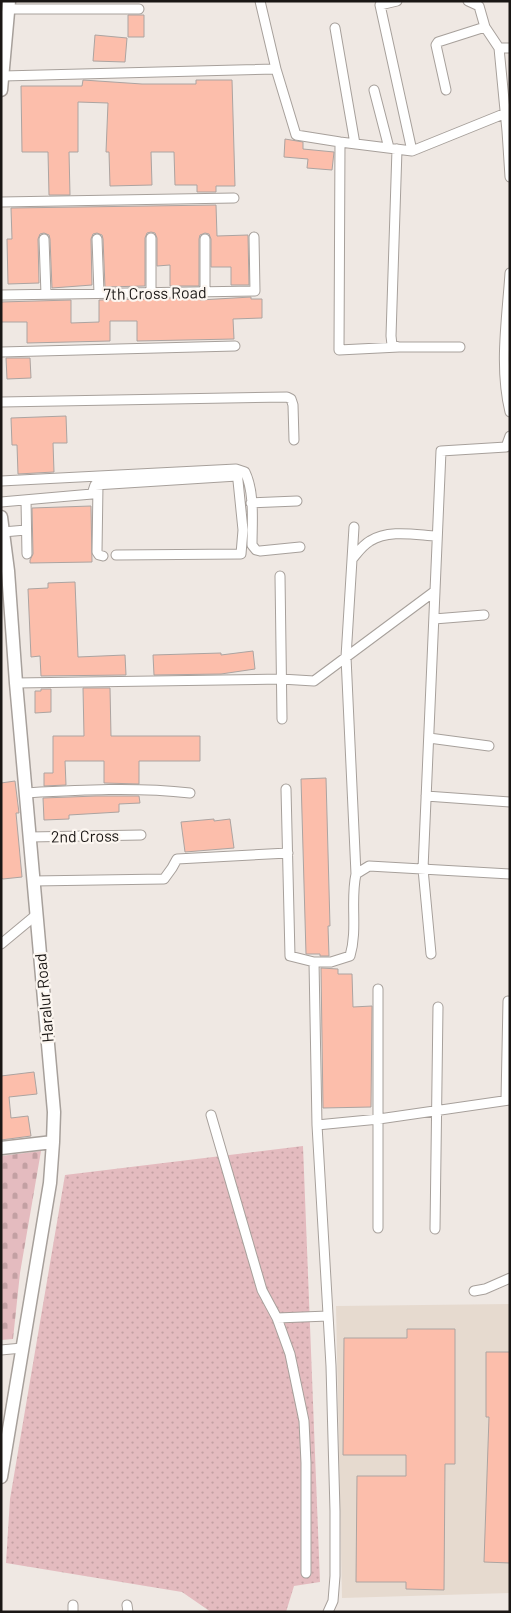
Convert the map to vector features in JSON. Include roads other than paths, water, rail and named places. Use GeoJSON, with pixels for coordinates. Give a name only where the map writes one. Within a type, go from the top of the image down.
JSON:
{"type":"FeatureCollection","features":[{"type":"Feature","properties":{"kind":"street"},"geometry":{"type":"LineString","coordinates":[[260,1],[276,69],[296,135],[412,151],[506,113]]}},
{"type":"Feature","properties":{"kind":"street"},"geometry":{"type":"LineString","coordinates":[[397,1],[378,3],[412,151]]}},
{"type":"Feature","properties":{"kind":"street"},"geometry":{"type":"LineString","coordinates":[[468,1],[479,4],[485,26],[498,48],[506,113],[510,176]]}},
{"type":"Feature","properties":{"kind":"street"},"geometry":{"type":"LineString","coordinates":[[139,9],[9,5],[2,85],[276,69]]}},
{"type":"Feature","properties":{"kind":"street"},"geometry":{"type":"LineString","coordinates":[[446,90],[436,46],[438,42],[485,26]]}},
{"type":"Feature","properties":{"kind":"street"},"geometry":{"type":"LineString","coordinates":[[334,28],[355,144]]}},
{"type":"Feature","properties":{"kind":"street"},"geometry":{"type":"LineString","coordinates":[[498,48],[510,48]]}},
{"type":"Feature","properties":{"kind":"street"},"geometry":{"type":"LineString","coordinates":[[374,90],[393,149],[390,336],[392,345],[399,347]]}},
{"type":"Feature","properties":{"kind":"street"},"geometry":{"type":"LineString","coordinates":[[340,142],[338,350],[460,347]]}},
{"type":"Feature","properties":{"kind":"street"},"geometry":{"type":"LineString","coordinates":[[1,202],[234,198]]}},
{"type":"Feature","properties":{"kind":"street","name":"7th Cross Road"},"geometry":{"type":"LineString","coordinates":[[1,295],[255,291],[254,237]]}},
{"type":"Feature","properties":{"kind":"street"},"geometry":{"type":"LineString","coordinates":[[151,238],[151,293]]}},
{"type":"Feature","properties":{"kind":"street"},"geometry":{"type":"LineString","coordinates":[[44,239],[46,294]]}},
{"type":"Feature","properties":{"kind":"street"},"geometry":{"type":"LineString","coordinates":[[97,239],[98,294]]}},
{"type":"Feature","properties":{"kind":"street"},"geometry":{"type":"LineString","coordinates":[[205,239],[205,292]]}},
{"type":"Feature","properties":{"kind":"street"},"geometry":{"type":"LineString","coordinates":[[510,273],[505,393],[510,412]]}},
{"type":"Feature","properties":{"kind":"street"},"geometry":{"type":"LineString","coordinates":[[1,352],[235,346]]}},
{"type":"Feature","properties":{"kind":"street"},"geometry":{"type":"LineString","coordinates":[[1,402],[287,397],[291,399],[293,405],[294,440]]}},
{"type":"Feature","properties":{"kind":"street"},"geometry":{"type":"LineString","coordinates":[[431,954],[423,869],[441,451],[506,447],[510,436]]}},
{"type":"Feature","properties":{"kind":"street"},"geometry":{"type":"LineString","coordinates":[[1,502],[92,494],[93,486],[98,485],[237,472]]}},
{"type":"Feature","properties":{"kind":"street"},"geometry":{"type":"LineString","coordinates":[[116,555],[242,554],[243,530],[237,472]]}},
{"type":"Feature","properties":{"kind":"street"},"geometry":{"type":"LineString","coordinates":[[1,481],[245,472],[251,503],[252,545],[256,550],[260,551],[300,547]]}},
{"type":"Feature","properties":{"kind":"street"},"geometry":{"type":"LineString","coordinates":[[98,485],[97,552],[103,556]]}},
{"type":"Feature","properties":{"kind":"street"},"geometry":{"type":"LineString","coordinates":[[26,500],[27,554]]}},
{"type":"Feature","properties":{"kind":"street"},"geometry":{"type":"LineString","coordinates":[[251,503],[297,501]]}},
{"type":"Feature","properties":{"kind":"street","name":"Haralur Road"},"geometry":{"type":"LineString","coordinates":[[1,517],[54,1112],[50,1183],[1,1477]]}},
{"type":"Feature","properties":{"kind":"street"},"geometry":{"type":"LineString","coordinates":[[286,789],[290,956],[314,962],[331,962],[350,956],[354,944],[354,887],[356,874],[346,657],[354,527]]}},
{"type":"Feature","properties":{"kind":"street"},"geometry":{"type":"LineString","coordinates":[[3,532],[26,530]]}},
{"type":"Feature","properties":{"kind":"street"},"geometry":{"type":"LineString","coordinates":[[353,559],[370,541],[381,536],[397,534],[438,536]]}},
{"type":"Feature","properties":{"kind":"street"},"geometry":{"type":"LineString","coordinates":[[280,576],[282,719]]}},
{"type":"Feature","properties":{"kind":"street"},"geometry":{"type":"LineString","coordinates":[[16,683],[281,679],[314,681],[436,591]]}},
{"type":"Feature","properties":{"kind":"street"},"geometry":{"type":"LineString","coordinates":[[434,619],[484,615]]}},
{"type":"Feature","properties":{"kind":"street"},"geometry":{"type":"LineString","coordinates":[[429,738],[489,746]]}},
{"type":"Feature","properties":{"kind":"street"},"geometry":{"type":"LineString","coordinates":[[25,793],[102,789],[159,790],[190,793]]}},
{"type":"Feature","properties":{"kind":"street"},"geometry":{"type":"LineString","coordinates":[[426,796],[510,802]]}},
{"type":"Feature","properties":{"kind":"street","name":"2nd Cross"},"geometry":{"type":"LineString","coordinates":[[29,837],[141,835]]}},
{"type":"Feature","properties":{"kind":"street"},"geometry":{"type":"LineString","coordinates":[[33,882],[164,879],[177,859],[288,854]]}},
{"type":"Feature","properties":{"kind":"street"},"geometry":{"type":"LineString","coordinates":[[356,874],[369,866],[510,874]]}},
{"type":"Feature","properties":{"kind":"street"},"geometry":{"type":"LineString","coordinates":[[1,944],[36,915]]}},
{"type":"Feature","properties":{"kind":"street"},"geometry":{"type":"LineString","coordinates":[[314,962],[317,1124],[328,1316],[335,1511],[335,1576],[333,1600],[328,1612]]}},
{"type":"Feature","properties":{"kind":"street"},"geometry":{"type":"LineString","coordinates":[[378,989],[378,1228]]}},
{"type":"Feature","properties":{"kind":"street"},"geometry":{"type":"LineString","coordinates":[[317,1124],[379,1119],[508,1100],[508,1002]]}},
{"type":"Feature","properties":{"kind":"street"},"geometry":{"type":"LineString","coordinates":[[435,1229],[438,1007]]}},
{"type":"Feature","properties":{"kind":"street"},"geometry":{"type":"LineString","coordinates":[[211,1115],[262,1290],[277,1318],[290,1354],[304,1421],[306,1573]]}},
{"type":"Feature","properties":{"kind":"street"},"geometry":{"type":"LineString","coordinates":[[1,1148],[53,1142]]}},
{"type":"Feature","properties":{"kind":"street"},"geometry":{"type":"LineString","coordinates":[[474,1291],[485,1289],[510,1278]]}},
{"type":"Feature","properties":{"kind":"street"},"geometry":{"type":"LineString","coordinates":[[277,1318],[328,1316]]}},
{"type":"Feature","properties":{"kind":"street"},"geometry":{"type":"LineString","coordinates":[[1,1350],[22,1348]]}}]}
